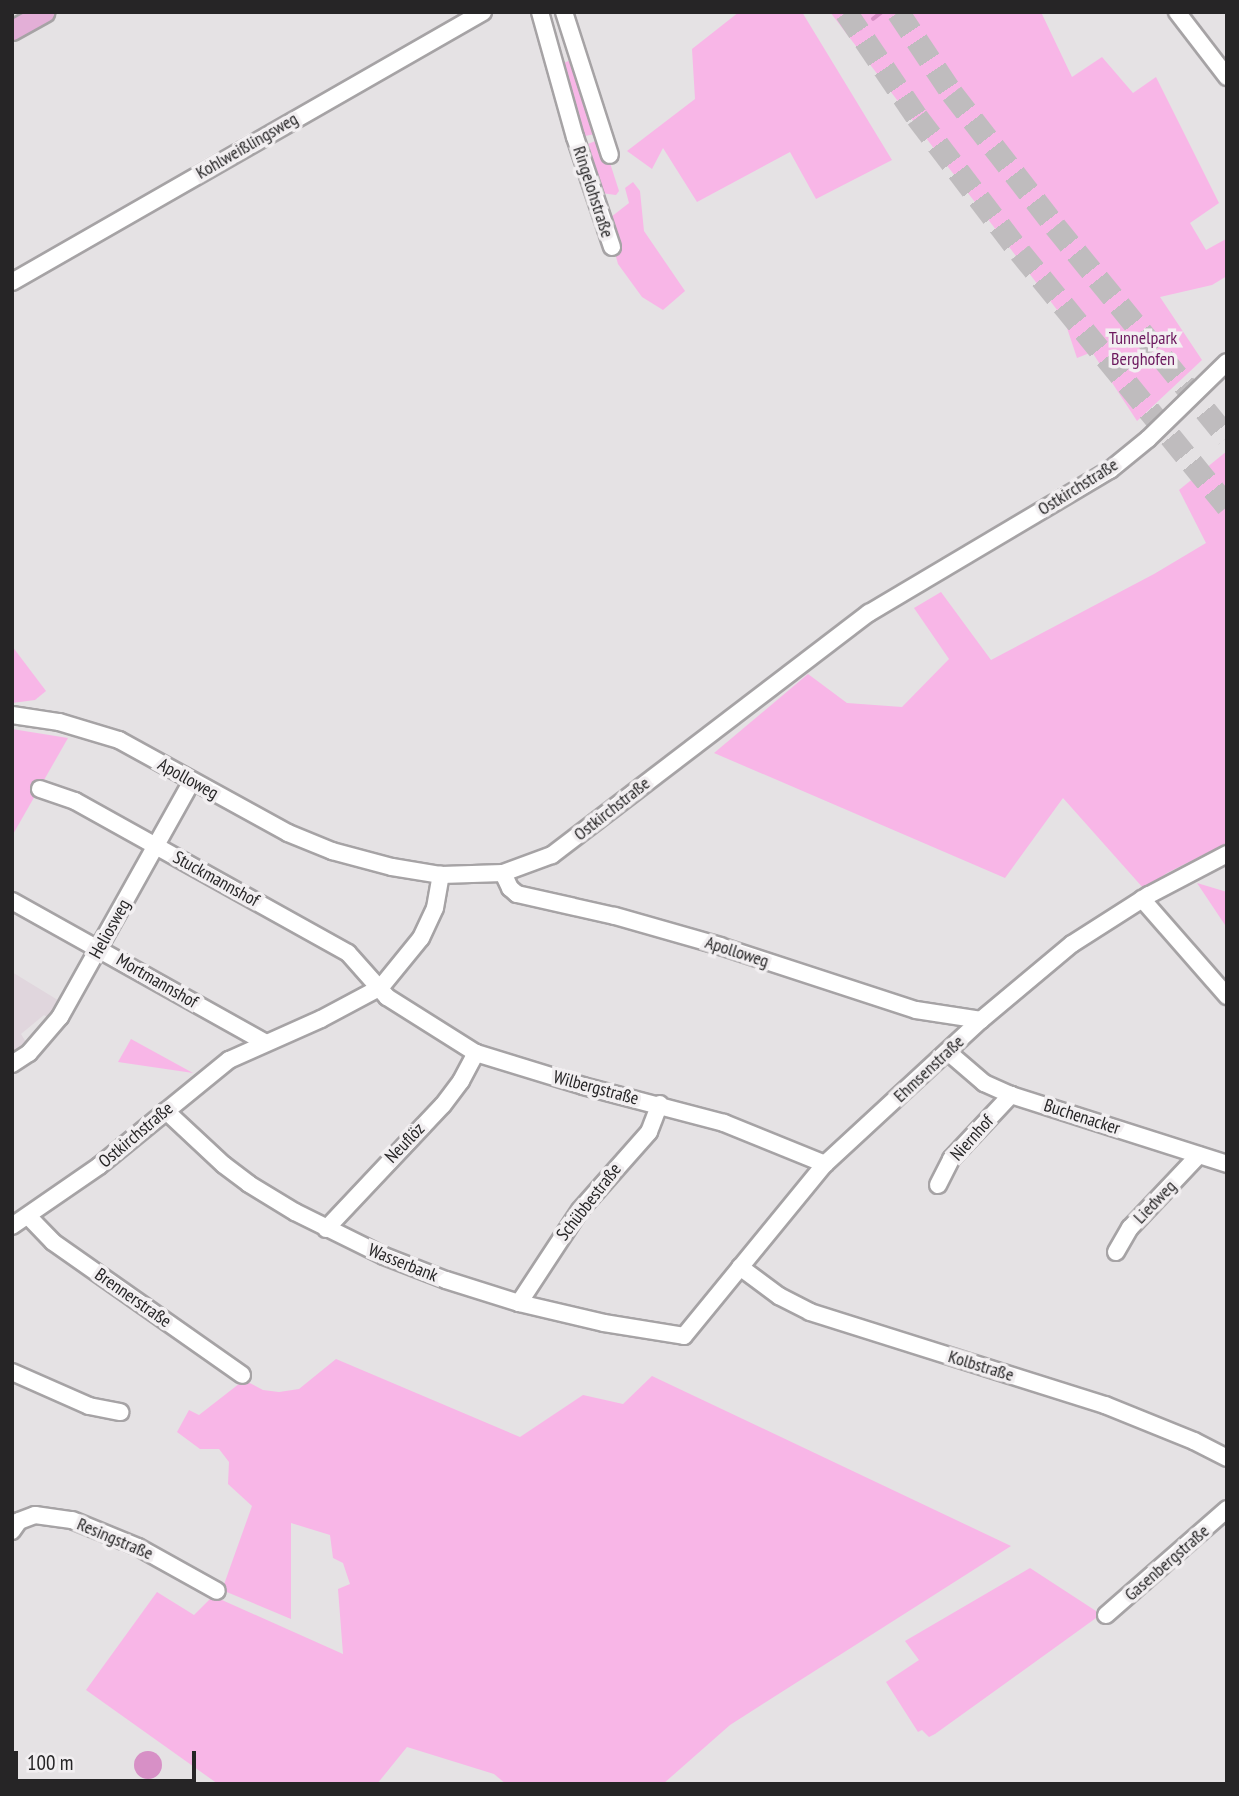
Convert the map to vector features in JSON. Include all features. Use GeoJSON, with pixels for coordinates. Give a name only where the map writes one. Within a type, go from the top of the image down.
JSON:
{"type":"FeatureCollection","features":[{"type":"Feature","properties":{"kind":"main road"},"geometry":{"type":"LineString","coordinates":[[12,30],[44,12]]}},
{"type":"Feature","properties":{"kind":"street","name":"Kohlweißlingsweg"},"geometry":{"type":"LineString","coordinates":[[12,282],[483,12]]}},
{"type":"Feature","properties":{"kind":"street","name":"Ringelohstraße"},"geometry":{"type":"LineString","coordinates":[[540,12],[575,137],[612,247]]}},
{"type":"Feature","properties":{"kind":"street","name":"Ringelohstraße"},"geometry":{"type":"LineString","coordinates":[[564,12],[610,155]]}},
{"type":"Feature","properties":{"kind":"street"},"geometry":{"type":"LineString","coordinates":[[1177,12],[1227,77]]}},
{"type":"Feature","properties":{"kind":"street"},"geometry":{"type":"LineString","coordinates":[[553,59],[576,52]]}},
{"type":"Feature","properties":{"kind":"street","name":"Ringelohstraße"},"geometry":{"type":"LineString","coordinates":[[575,137],[585,141],[596,138],[601,131]]}},
{"type":"Feature","properties":{"kind":"street","name":"Ostkirchstraße"},"geometry":{"type":"LineString","coordinates":[[12,1226],[99,1166],[221,1066],[264,1042],[321,1019],[381,986],[421,938],[435,908],[441,875],[503,873],[552,855],[869,613],[1110,470],[1148,439],[1227,362]]}},
{"type":"Feature","properties":{"kind":"street","name":"Apolloweg"},"geometry":{"type":"LineString","coordinates":[[12,715],[59,722],[119,740],[288,833],[332,850],[392,867],[441,875]]}},
{"type":"Feature","properties":{"kind":"street","name":"Heliosweg"},"geometry":{"type":"LineString","coordinates":[[12,1064],[29,1053],[60,1017],[192,781]]}},
{"type":"Feature","properties":{"kind":"street","name":"Stuckmannshof"},"geometry":{"type":"LineString","coordinates":[[40,789],[75,801],[348,953],[381,986]]}},
{"type":"Feature","properties":{"kind":"street","name":"Ehmsenstraße"},"geometry":{"type":"LineString","coordinates":[[678,1337],[691,1331],[825,1164],[981,1020],[1072,944],[1142,899],[1227,854]]}},
{"type":"Feature","properties":{"kind":"street","name":"Apolloweg"},"geometry":{"type":"LineString","coordinates":[[503,873],[510,888],[517,894],[615,916],[720,946],[916,1010],[981,1020]]}},
{"type":"Feature","properties":{"kind":"street"},"geometry":{"type":"LineString","coordinates":[[1142,899],[1227,996]]}},
{"type":"Feature","properties":{"kind":"street","name":"Mortmannshof"},"geometry":{"type":"LineString","coordinates":[[12,901],[264,1042]]}},
{"type":"Feature","properties":{"kind":"street","name":"Wilbergstraße"},"geometry":{"type":"LineString","coordinates":[[381,986],[387,997],[476,1053],[583,1086],[660,1104],[767,1138],[825,1164]]}},
{"type":"Feature","properties":{"kind":"street","name":"Buchenacker"},"geometry":{"type":"LineString","coordinates":[[948,1052],[984,1083],[1011,1095],[1227,1164]]}},
{"type":"Feature","properties":{"kind":"street","name":"Neuflöz"},"geometry":{"type":"LineString","coordinates":[[326,1228],[443,1105],[461,1081],[476,1053]]}},
{"type":"Feature","properties":{"kind":"street","name":"Niernhof"},"geometry":{"type":"LineString","coordinates":[[937,1185],[951,1159],[1011,1095]]}},
{"type":"Feature","properties":{"kind":"street","name":"Schübbestraße"},"geometry":{"type":"LineString","coordinates":[[519,1303],[580,1210],[649,1132],[660,1104]]}},
{"type":"Feature","properties":{"kind":"street","name":"Wasserbank"},"geometry":{"type":"LineString","coordinates":[[166,1111],[249,1184],[326,1228],[415,1269],[519,1303],[678,1337]]}},
{"type":"Feature","properties":{"kind":"street","name":"Liedweg"},"geometry":{"type":"LineString","coordinates":[[1116,1252],[1130,1228],[1199,1155]]}},
{"type":"Feature","properties":{"kind":"street","name":"Brennerstraße"},"geometry":{"type":"LineString","coordinates":[[28,1216],[53,1242],[242,1375]]}},
{"type":"Feature","properties":{"kind":"street","name":"Kolbstraße"},"geometry":{"type":"LineString","coordinates":[[740,1268],[779,1296],[810,1312],[1105,1405],[1194,1441],[1227,1458]]}},
{"type":"Feature","properties":{"kind":"street"},"geometry":{"type":"LineString","coordinates":[[12,1373],[89,1406],[120,1412]]}},
{"type":"Feature","properties":{"kind":"street","name":"Gasenbergstraße"},"geometry":{"type":"LineString","coordinates":[[1106,1615],[1227,1510]]}},
{"type":"Feature","properties":{"kind":"street","name":"Resingstraße"},"geometry":{"type":"LineString","coordinates":[[12,1531],[19,1521],[34,1515],[72,1520],[138,1547],[216,1591]]}},
{"type":"Feature","properties":{"kind":"shaded area"},"geometry":{"type":"Polygon","coordinates":[[[12,972],[61,1002],[50,1019],[44,1015],[21,1034],[27,1044],[12,1056],[12,972]]]}},
{"type":"Feature","properties":{"kind":"shaded area"},"geometry":{"type":"Polygon","coordinates":[[[148,1751],[158,1755],[162,1765],[158,1775],[148,1779],[138,1775],[134,1765],[138,1755],[148,1751]]]}},
{"type":"Feature","properties":{"kind":"green space"},"geometry":{"type":"Polygon","coordinates":[[[739,12],[802,12],[892,160],[816,199],[790,152],[697,202],[663,148],[652,169],[627,151],[695,99],[692,49],[739,12]]]}},
{"type":"Feature","properties":{"kind":"green space","name":"Tunnelpark Berghofen"},"geometry":{"type":"Polygon","coordinates":[[[830,12],[1041,12],[1072,77],[1102,57],[1133,93],[1156,77],[1219,203],[1190,223],[1206,250],[1226,239],[1227,276],[1212,285],[1160,297],[1202,360],[1137,421],[1092,352],[1077,358],[1064,319],[830,12]]]}},
{"type":"Feature","properties":{"kind":"green space"},"geometry":{"type":"Polygon","coordinates":[[[574,59],[597,127],[595,134],[585,136],[578,131],[558,65],[574,59]]]}},
{"type":"Feature","properties":{"kind":"green space"},"geometry":{"type":"Polygon","coordinates":[[[598,140],[603,141],[619,191],[616,195],[601,193],[583,146],[598,140]]]}},
{"type":"Feature","properties":{"kind":"green space"},"geometry":{"type":"Polygon","coordinates":[[[633,182],[640,191],[644,231],[685,291],[663,310],[642,297],[618,264],[613,246],[611,217],[629,203],[625,188],[633,182]]]}},
{"type":"Feature","properties":{"kind":"green space"},"geometry":{"type":"Polygon","coordinates":[[[1227,451],[1227,843],[1167,873],[1144,889],[1063,798],[1005,878],[714,753],[808,674],[847,703],[902,707],[949,659],[914,608],[941,592],[991,660],[1154,574],[1206,543],[1179,490],[1227,451]]]}},
{"type":"Feature","properties":{"kind":"green space"},"geometry":{"type":"Polygon","coordinates":[[[12,646],[46,691],[35,700],[12,703],[12,646]]]}},
{"type":"Feature","properties":{"kind":"green space"},"geometry":{"type":"Polygon","coordinates":[[[12,729],[68,738],[12,836],[12,729]]]}},
{"type":"Feature","properties":{"kind":"green space"},"geometry":{"type":"Polygon","coordinates":[[[1197,883],[1227,892],[1227,928],[1197,883]]]}},
{"type":"Feature","properties":{"kind":"green space"},"geometry":{"type":"Polygon","coordinates":[[[131,1039],[193,1073],[118,1062],[131,1039]]]}},
{"type":"Feature","properties":{"kind":"green space"},"geometry":{"type":"Polygon","coordinates":[[[336,1359],[520,1437],[583,1395],[623,1404],[652,1376],[1011,1546],[730,1725],[663,1784],[506,1784],[494,1774],[407,1747],[377,1784],[218,1784],[86,1690],[157,1592],[194,1615],[213,1596],[343,1654],[338,1589],[350,1584],[343,1563],[333,1558],[330,1535],[291,1523],[291,1619],[222,1590],[252,1506],[228,1484],[229,1462],[219,1449],[200,1449],[177,1432],[189,1410],[199,1415],[244,1380],[263,1390],[279,1392],[299,1389],[336,1359]]]}},
{"type":"Feature","properties":{"kind":"green space"},"geometry":{"type":"Polygon","coordinates":[[[1030,1568],[1096,1611],[1096,1618],[935,1734],[929,1737],[922,1730],[918,1732],[886,1682],[919,1660],[905,1641],[1030,1568]]]}},
{"type":"Feature","properties":{"kind":"waterway"},"geometry":{"type":"LineString","coordinates":[[846,12],[861,28]]}},
{"type":"Feature","properties":{"kind":"waterway"},"geometry":{"type":"LineString","coordinates":[[873,19],[882,12]]}},
{"type":"Feature","properties":{"kind":"tunnel"},"geometry":{"type":"LineString","coordinates":[[846,12],[917,117],[1020,252],[1227,506]]}},
{"type":"Feature","properties":{"kind":"tunnel"},"geometry":{"type":"LineString","coordinates":[[898,12],[952,93],[1055,226],[1227,437]]}}]}
